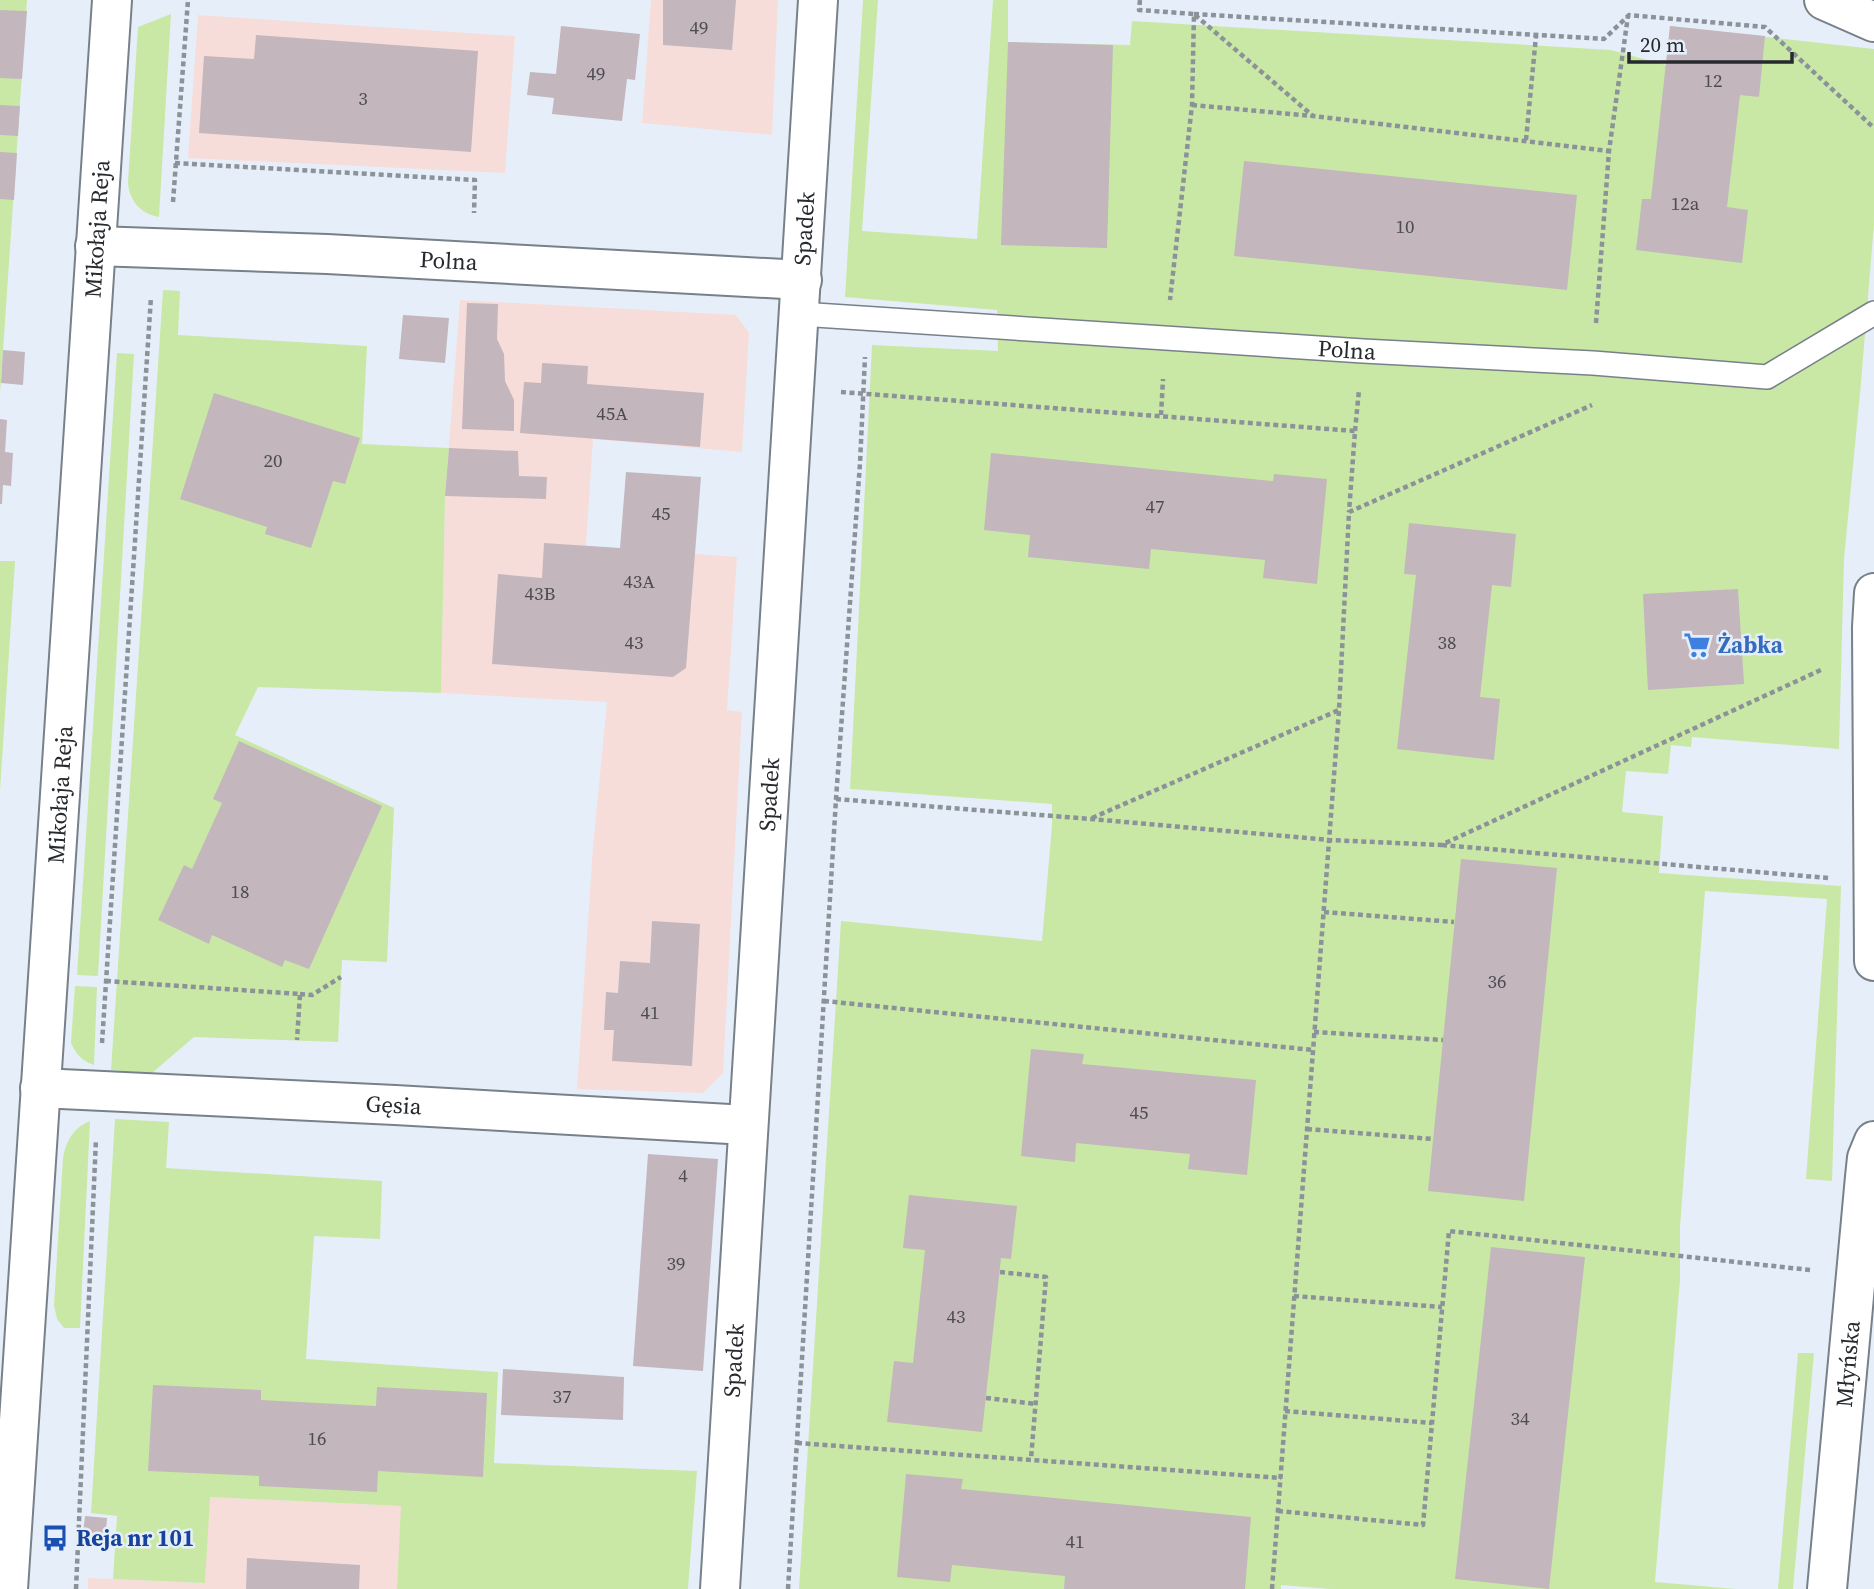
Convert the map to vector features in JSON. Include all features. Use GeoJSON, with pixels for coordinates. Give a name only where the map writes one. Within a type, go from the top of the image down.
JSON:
{"type":"FeatureCollection","features":[{"type":"Feature","properties":{"kind":"street","name":"Mikołaja Reja"},"geometry":{"type":"LineString","coordinates":[[8,1589],[113,0]]}},
{"type":"Feature","properties":{"kind":"street","name":"Spadek"},"geometry":{"type":"LineString","coordinates":[[720,1589],[818,0]]}},
{"type":"Feature","properties":{"kind":"street"},"geometry":{"type":"LineString","coordinates":[[1824,0],[1874,22]]}},
{"type":"Feature","properties":{"kind":"street","name":"Polna"},"geometry":{"type":"LineString","coordinates":[[95,246],[327,254],[801,297]]}},
{"type":"Feature","properties":{"kind":"street"},"geometry":{"type":"LineString","coordinates":[[1874,593],[1871,627],[1874,961]]}},
{"type":"Feature","properties":{"kind":"street","name":"Gęsia"},"geometry":{"type":"LineString","coordinates":[[40,1088],[747,1125]]}},
{"type":"Feature","properties":{"kind":"street","name":"Młyńska"},"geometry":{"type":"LineString","coordinates":[[1827,1589],[1865,1177],[1867,1158],[1874,1141]]}},
{"type":"Feature","properties":{"kind":"lane","name":"Polna"},"geometry":{"type":"LineString","coordinates":[[801,297],[868,318],[1593,363],[1767,377],[1874,313]]}},
{"type":"Feature","properties":{"kind":"path"},"geometry":{"type":"LineString","coordinates":[[76,1589],[99,1092],[152,283],[169,249],[188,0]]}},
{"type":"Feature","properties":{"kind":"path"},"geometry":{"type":"LineString","coordinates":[[1140,0],[1139,10],[1604,39],[1629,15],[1765,27],[1874,128]]}},
{"type":"Feature","properties":{"kind":"path"},"geometry":{"type":"LineString","coordinates":[[1166,337],[1192,105],[1194,14]]}},
{"type":"Feature","properties":{"kind":"path"},"geometry":{"type":"LineString","coordinates":[[1194,14],[1313,116]]}},
{"type":"Feature","properties":{"kind":"path"},"geometry":{"type":"LineString","coordinates":[[1593,363],[1609,151],[1629,15]]}},
{"type":"Feature","properties":{"kind":"path"},"geometry":{"type":"LineString","coordinates":[[1525,140],[1536,36]]}},
{"type":"Feature","properties":{"kind":"path"},"geometry":{"type":"LineString","coordinates":[[1192,105],[1313,116],[1609,151]]}},
{"type":"Feature","properties":{"kind":"path"},"geometry":{"type":"LineString","coordinates":[[175,163],[475,180],[473,219]]}},
{"type":"Feature","properties":{"kind":"path"},"geometry":{"type":"LineString","coordinates":[[788,1589],[868,318]]}},
{"type":"Feature","properties":{"kind":"path"},"geometry":{"type":"LineString","coordinates":[[832,391],[1355,431],[1339,710],[1272,1589]]}},
{"type":"Feature","properties":{"kind":"path"},"geometry":{"type":"LineString","coordinates":[[1349,512],[1594,405]]}},
{"type":"Feature","properties":{"kind":"path"},"geometry":{"type":"LineString","coordinates":[[1441,845],[1824,668]]}},
{"type":"Feature","properties":{"kind":"path"},"geometry":{"type":"LineString","coordinates":[[1091,819],[1339,710]]}},
{"type":"Feature","properties":{"kind":"path"},"geometry":{"type":"LineString","coordinates":[[836,799],[1329,840],[1441,845],[1873,882]]}},
{"type":"Feature","properties":{"kind":"path"},"geometry":{"type":"LineString","coordinates":[[1324,912],[1454,922]]}},
{"type":"Feature","properties":{"kind":"path"},"geometry":{"type":"LineString","coordinates":[[106,981],[312,995],[341,977]]}},
{"type":"Feature","properties":{"kind":"path"},"geometry":{"type":"LineString","coordinates":[[296,1040],[300,994]]}},
{"type":"Feature","properties":{"kind":"path"},"geometry":{"type":"LineString","coordinates":[[824,1001],[1312,1050]]}},
{"type":"Feature","properties":{"kind":"path"},"geometry":{"type":"LineString","coordinates":[[1314,1032],[1443,1040]]}},
{"type":"Feature","properties":{"kind":"path"},"geometry":{"type":"LineString","coordinates":[[1307,1129],[1433,1139]]}},
{"type":"Feature","properties":{"kind":"path"},"geometry":{"type":"LineString","coordinates":[[1278,1511],[1423,1525],[1449,1231],[1813,1270]]}},
{"type":"Feature","properties":{"kind":"path"},"geometry":{"type":"LineString","coordinates":[[1000,1272],[1046,1277],[1031,1459]]}},
{"type":"Feature","properties":{"kind":"path"},"geometry":{"type":"LineString","coordinates":[[1294,1297],[1443,1307]]}},
{"type":"Feature","properties":{"kind":"path"},"geometry":{"type":"LineString","coordinates":[[986,1398],[1036,1404]]}},
{"type":"Feature","properties":{"kind":"path"},"geometry":{"type":"LineString","coordinates":[[1285,1410],[1432,1423]]}},
{"type":"Feature","properties":{"kind":"path"},"geometry":{"type":"LineString","coordinates":[[797,1443],[1281,1478]]}},
{"type":"Feature","properties":{"kind":"shaded area"},"geometry":{"type":"Polygon","coordinates":[[[651,0],[778,0],[772,135],[642,123],[651,0]]]}},
{"type":"Feature","properties":{"kind":"shaded area"},"geometry":{"type":"Polygon","coordinates":[[[198,15],[515,36],[505,173],[188,158],[198,15]]]}},
{"type":"Feature","properties":{"kind":"shaded area"},"geometry":{"type":"Polygon","coordinates":[[[460,300],[736,315],[749,333],[742,452],[593,439],[586,546],[737,557],[727,710],[742,712],[723,1073],[703,1093],[577,1089],[593,846],[607,702],[441,693],[445,496],[460,300]]]}},
{"type":"Feature","properties":{"kind":"shaded area"},"geometry":{"type":"Polygon","coordinates":[[[209,1497],[402,1506],[397,1589],[88,1589],[88,1578],[205,1583],[209,1497]]]}},
{"type":"Feature","properties":{"kind":"green space"},"geometry":{"type":"Polygon","coordinates":[[[0,0],[27,0],[0,394],[0,0]]]}},
{"type":"Feature","properties":{"kind":"green space"},"geometry":{"type":"Polygon","coordinates":[[[863,0],[878,0],[862,231],[977,239],[993,0],[1008,0],[1008,42],[1130,45],[1132,21],[1611,50],[1666,65],[1670,26],[1874,49],[1874,223],[1844,559],[1839,749],[1692,737],[1691,747],[1671,745],[1668,774],[1626,771],[1622,812],[1663,816],[1659,873],[1841,886],[1832,1181],[1806,1179],[1827,899],[1705,891],[1680,1227],[1680,1280],[1655,1582],[1736,1589],[1330,1589],[1281,1585],[1281,1589],[799,1589],[841,921],[1042,941],[1052,825],[1052,804],[850,789],[872,345],[998,351],[997,310],[845,297],[863,0]]]}},
{"type":"Feature","properties":{"kind":"green space"},"geometry":{"type":"Polygon","coordinates":[[[171,14],[159,217],[146,213],[137,205],[128,182],[138,27],[171,14]]]}},
{"type":"Feature","properties":{"kind":"green space"},"geometry":{"type":"Polygon","coordinates":[[[163,290],[180,291],[178,335],[367,346],[362,444],[449,448],[445,496],[441,693],[258,687],[235,735],[394,808],[387,962],[342,960],[338,1042],[194,1037],[152,1073],[111,1070],[163,290]]]}},
{"type":"Feature","properties":{"kind":"green space"},"geometry":{"type":"Polygon","coordinates":[[[117,353],[134,354],[98,976],[77,975],[117,353]]]}},
{"type":"Feature","properties":{"kind":"green space"},"geometry":{"type":"Polygon","coordinates":[[[0,561],[15,561],[0,791],[0,561]]]}},
{"type":"Feature","properties":{"kind":"green space"},"geometry":{"type":"Polygon","coordinates":[[[75,986],[97,987],[94,1065],[80,1057],[71,1043],[75,986]]]}},
{"type":"Feature","properties":{"kind":"green space"},"geometry":{"type":"Polygon","coordinates":[[[115,1119],[169,1122],[166,1168],[382,1181],[380,1239],[314,1236],[306,1359],[498,1372],[494,1463],[697,1471],[688,1589],[397,1589],[401,1506],[210,1497],[205,1583],[113,1579],[117,1516],[91,1513],[115,1119]]]}},
{"type":"Feature","properties":{"kind":"green space"},"geometry":{"type":"Polygon","coordinates":[[[90,1121],[80,1328],[64,1328],[57,1319],[54,1305],[63,1158],[71,1136],[79,1127],[90,1121]]]}},
{"type":"Feature","properties":{"kind":"green space"},"geometry":{"type":"Polygon","coordinates":[[[1798,1353],[1814,1353],[1793,1589],[1778,1589],[1798,1353]]]}},
{"type":"Feature","properties":{"kind":"building"},"geometry":{"type":"Polygon","coordinates":[[[663,0],[736,0],[732,50],[663,45],[663,0]]]}},
{"type":"Feature","properties":{"kind":"building"},"geometry":{"type":"Polygon","coordinates":[[[0,10],[27,11],[22,79],[0,78],[0,10]]]}},
{"type":"Feature","properties":{"kind":"building"},"geometry":{"type":"Polygon","coordinates":[[[561,26],[640,34],[635,80],[627,79],[622,121],[552,114],[554,98],[527,95],[530,72],[556,74],[561,26]]]}},
{"type":"Feature","properties":{"kind":"building"},"geometry":{"type":"Polygon","coordinates":[[[1670,26],[1765,36],[1759,97],[1740,95],[1727,207],[1748,210],[1742,263],[1636,250],[1642,199],[1651,199],[1670,26]]]}},
{"type":"Feature","properties":{"kind":"building"},"geometry":{"type":"Polygon","coordinates":[[[256,35],[478,51],[471,152],[199,133],[204,56],[254,59],[256,35]]]}},
{"type":"Feature","properties":{"kind":"building"},"geometry":{"type":"Polygon","coordinates":[[[1008,42],[1113,45],[1107,248],[1001,245],[1008,42]]]}},
{"type":"Feature","properties":{"kind":"building"},"geometry":{"type":"Polygon","coordinates":[[[0,105],[20,106],[18,136],[0,135],[0,105]]]}},
{"type":"Feature","properties":{"kind":"building"},"geometry":{"type":"Polygon","coordinates":[[[0,152],[17,153],[14,200],[0,199],[0,152]]]}},
{"type":"Feature","properties":{"kind":"building"},"geometry":{"type":"Polygon","coordinates":[[[1244,161],[1577,195],[1567,290],[1234,256],[1244,161]]]}},
{"type":"Feature","properties":{"kind":"building"},"geometry":{"type":"Polygon","coordinates":[[[467,303],[498,304],[497,339],[504,354],[505,381],[514,400],[514,431],[462,429],[467,303]]]}},
{"type":"Feature","properties":{"kind":"building"},"geometry":{"type":"Polygon","coordinates":[[[403,315],[449,318],[445,363],[399,359],[403,315]]]}},
{"type":"Feature","properties":{"kind":"building"},"geometry":{"type":"Polygon","coordinates":[[[3,350],[25,352],[23,385],[1,383],[3,350]]]}},
{"type":"Feature","properties":{"kind":"building"},"geometry":{"type":"Polygon","coordinates":[[[542,363],[588,366],[587,384],[704,393],[700,447],[520,433],[524,382],[541,383],[542,363]]]}},
{"type":"Feature","properties":{"kind":"building"},"geometry":{"type":"Polygon","coordinates":[[[214,393],[360,438],[345,484],[333,481],[311,548],[265,534],[267,527],[180,499],[214,393]]]}},
{"type":"Feature","properties":{"kind":"building"},"geometry":{"type":"Polygon","coordinates":[[[0,419],[7,420],[5,452],[13,453],[11,486],[3,485],[2,504],[0,504],[0,419]]]}},
{"type":"Feature","properties":{"kind":"building"},"geometry":{"type":"Polygon","coordinates":[[[449,448],[518,451],[519,476],[547,477],[546,499],[445,496],[449,448]]]}},
{"type":"Feature","properties":{"kind":"building"},"geometry":{"type":"Polygon","coordinates":[[[991,453],[1273,481],[1274,474],[1327,479],[1317,584],[1263,578],[1265,560],[1151,549],[1149,569],[1028,557],[1030,535],[984,530],[991,453]]]}},
{"type":"Feature","properties":{"kind":"building"},"geometry":{"type":"Polygon","coordinates":[[[626,472],[701,477],[686,668],[673,677],[492,664],[498,574],[542,578],[544,543],[620,548],[626,472]]]}},
{"type":"Feature","properties":{"kind":"building"},"geometry":{"type":"Polygon","coordinates":[[[1409,523],[1516,534],[1511,587],[1492,585],[1480,697],[1500,699],[1494,760],[1397,749],[1416,575],[1404,574],[1409,523]]]}},
{"type":"Feature","properties":{"kind":"building"},"geometry":{"type":"Polygon","coordinates":[[[1738,589],[1744,684],[1648,690],[1643,594],[1738,589]]]}},
{"type":"Feature","properties":{"kind":"building"},"geometry":{"type":"Polygon","coordinates":[[[239,741],[382,806],[309,969],[285,960],[282,967],[212,935],[209,944],[158,920],[184,865],[192,869],[222,803],[213,799],[239,741]]]}},
{"type":"Feature","properties":{"kind":"building"},"geometry":{"type":"Polygon","coordinates":[[[1461,859],[1557,868],[1524,1201],[1428,1191],[1461,859]]]}},
{"type":"Feature","properties":{"kind":"building"},"geometry":{"type":"Polygon","coordinates":[[[652,921],[700,924],[692,1066],[612,1061],[614,1030],[604,1030],[606,992],[618,993],[620,961],[650,963],[652,921]]]}},
{"type":"Feature","properties":{"kind":"building"},"geometry":{"type":"Polygon","coordinates":[[[1031,1049],[1084,1054],[1082,1064],[1256,1080],[1247,1175],[1188,1169],[1190,1154],[1076,1143],[1075,1162],[1021,1156],[1031,1049]]]}},
{"type":"Feature","properties":{"kind":"building"},"geometry":{"type":"Polygon","coordinates":[[[648,1154],[718,1159],[703,1371],[633,1366],[648,1154]]]}},
{"type":"Feature","properties":{"kind":"building"},"geometry":{"type":"Polygon","coordinates":[[[909,1195],[1017,1206],[1011,1259],[1001,1258],[982,1432],[887,1422],[894,1361],[913,1363],[925,1250],[903,1248],[909,1195]]]}},
{"type":"Feature","properties":{"kind":"building"},"geometry":{"type":"Polygon","coordinates":[[[1491,1247],[1585,1257],[1549,1589],[1455,1579],[1491,1247]]]}},
{"type":"Feature","properties":{"kind":"building"},"geometry":{"type":"Polygon","coordinates":[[[503,1369],[624,1377],[623,1420],[501,1415],[503,1369]]]}},
{"type":"Feature","properties":{"kind":"building"},"geometry":{"type":"Polygon","coordinates":[[[153,1385],[261,1390],[261,1400],[376,1406],[377,1387],[487,1393],[483,1477],[378,1471],[377,1492],[259,1486],[259,1476],[148,1471],[153,1385]]]}},
{"type":"Feature","properties":{"kind":"building"},"geometry":{"type":"Polygon","coordinates":[[[906,1474],[963,1479],[961,1489],[1251,1517],[1245,1589],[1064,1589],[1065,1576],[952,1565],[950,1582],[897,1577],[906,1474]]]}},
{"type":"Feature","properties":{"kind":"building"},"geometry":{"type":"Polygon","coordinates":[[[85,1516],[107,1518],[105,1544],[82,1542],[85,1516]]]}},
{"type":"Feature","properties":{"kind":"building"},"geometry":{"type":"Polygon","coordinates":[[[247,1558],[360,1565],[359,1589],[246,1589],[247,1558]]]}},
{"type":"Feature","properties":{"kind":"place","name":"Żabka"},"geometry":{"type":"Point","coordinates":[1697,645]}},
{"type":"Feature","properties":{"kind":"place","name":"Reja nr 101"},"geometry":{"type":"Point","coordinates":[55,1538]}}]}
